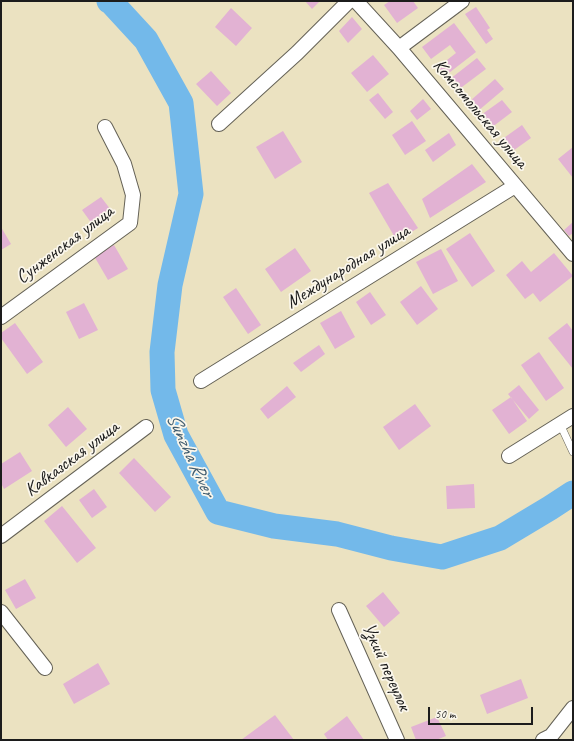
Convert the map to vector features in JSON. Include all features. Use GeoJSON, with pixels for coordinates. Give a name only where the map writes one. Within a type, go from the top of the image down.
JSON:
{"type":"FeatureCollection","features":[{"type":"Feature","properties":{"kind":"street"},"geometry":{"type":"LineString","coordinates":[[219,124],[297,52],[349,1]]}},
{"type":"Feature","properties":{"kind":"street","name":"Комсомольская улица"},"geometry":{"type":"LineString","coordinates":[[356,1],[399,48],[573,254]]}},
{"type":"Feature","properties":{"kind":"street"},"geometry":{"type":"LineString","coordinates":[[399,48],[462,1]]}},
{"type":"Feature","properties":{"kind":"street","name":"Сунженская улица"},"geometry":{"type":"LineString","coordinates":[[1,317],[130,223],[133,195],[124,164],[105,127]]}},
{"type":"Feature","properties":{"kind":"street","name":"Международная улица"},"geometry":{"type":"LineString","coordinates":[[201,381],[516,186]]}},
{"type":"Feature","properties":{"kind":"street"},"geometry":{"type":"LineString","coordinates":[[509,456],[573,416]]}},
{"type":"Feature","properties":{"kind":"street","name":"Кавказская улица"},"geometry":{"type":"LineString","coordinates":[[1,536],[146,427]]}},
{"type":"Feature","properties":{"kind":"street","name":"Узкий переулок"},"geometry":{"type":"LineString","coordinates":[[339,610],[397,740]]}},
{"type":"Feature","properties":{"kind":"street"},"geometry":{"type":"LineString","coordinates":[[1,612],[45,668]]}},
{"type":"Feature","properties":{"kind":"street"},"geometry":{"type":"LineString","coordinates":[[543,740],[551,736],[573,708]]}},
{"type":"Feature","properties":{"kind":"lane"},"geometry":{"type":"LineString","coordinates":[[560,424],[573,452]]}},
{"type":"Feature","properties":{"kind":"building"},"geometry":{"type":"Polygon","coordinates":[[[305,1],[320,1],[312,9],[305,1]]]}},
{"type":"Feature","properties":{"kind":"building"},"geometry":{"type":"Polygon","coordinates":[[[390,1],[413,1],[418,8],[397,23],[384,5],[390,1]]]}},
{"type":"Feature","properties":{"kind":"building"},"geometry":{"type":"Polygon","coordinates":[[[476,7],[490,28],[487,30],[493,39],[486,44],[465,14],[476,7]]]}},
{"type":"Feature","properties":{"kind":"building"},"geometry":{"type":"Polygon","coordinates":[[[231,8],[252,28],[236,46],[215,27],[231,8]]]}},
{"type":"Feature","properties":{"kind":"building"},"geometry":{"type":"Polygon","coordinates":[[[352,17],[362,29],[348,43],[339,31],[352,17]]]}},
{"type":"Feature","properties":{"kind":"building"},"geometry":{"type":"Polygon","coordinates":[[[454,23],[476,52],[445,76],[438,67],[456,53],[450,45],[431,59],[422,47],[454,23]]]}},
{"type":"Feature","properties":{"kind":"building"},"geometry":{"type":"Polygon","coordinates":[[[373,55],[389,74],[367,92],[351,73],[373,55]]]}},
{"type":"Feature","properties":{"kind":"building"},"geometry":{"type":"Polygon","coordinates":[[[477,58],[486,69],[458,90],[450,79],[477,58]]]}},
{"type":"Feature","properties":{"kind":"building"},"geometry":{"type":"Polygon","coordinates":[[[211,71],[231,93],[217,106],[196,84],[211,71]]]}},
{"type":"Feature","properties":{"kind":"building"},"geometry":{"type":"Polygon","coordinates":[[[495,79],[504,89],[478,111],[470,101],[495,79]]]}},
{"type":"Feature","properties":{"kind":"building"},"geometry":{"type":"Polygon","coordinates":[[[378,93],[393,112],[385,119],[369,100],[378,93]]]}},
{"type":"Feature","properties":{"kind":"building"},"geometry":{"type":"Polygon","coordinates":[[[423,99],[431,109],[417,120],[410,111],[423,99]]]}},
{"type":"Feature","properties":{"kind":"building"},"geometry":{"type":"Polygon","coordinates":[[[502,100],[512,112],[491,128],[481,115],[502,100]]]}},
{"type":"Feature","properties":{"kind":"building"},"geometry":{"type":"Polygon","coordinates":[[[412,121],[426,141],[405,155],[392,135],[412,121]]]}},
{"type":"Feature","properties":{"kind":"building"},"geometry":{"type":"Polygon","coordinates":[[[522,125],[531,138],[510,153],[501,140],[522,125]]]}},
{"type":"Feature","properties":{"kind":"building"},"geometry":{"type":"Polygon","coordinates":[[[283,131],[302,162],[275,179],[256,147],[283,131]]]}},
{"type":"Feature","properties":{"kind":"building"},"geometry":{"type":"Polygon","coordinates":[[[449,133],[456,145],[433,162],[425,150],[449,133]]]}},
{"type":"Feature","properties":{"kind":"building"},"geometry":{"type":"Polygon","coordinates":[[[573,147],[573,178],[558,159],[573,147]]]}},
{"type":"Feature","properties":{"kind":"building"},"geometry":{"type":"Polygon","coordinates":[[[472,164],[486,182],[430,218],[422,199],[472,164]]]}},
{"type":"Feature","properties":{"kind":"building"},"geometry":{"type":"Polygon","coordinates":[[[388,183],[418,228],[397,241],[369,193],[388,183]]]}},
{"type":"Feature","properties":{"kind":"building"},"geometry":{"type":"Polygon","coordinates":[[[101,197],[114,214],[95,228],[82,210],[101,197]]]}},
{"type":"Feature","properties":{"kind":"building"},"geometry":{"type":"Polygon","coordinates":[[[573,222],[573,233],[569,236],[564,230],[573,222]]]}},
{"type":"Feature","properties":{"kind":"building"},"geometry":{"type":"Polygon","coordinates":[[[1,227],[11,244],[1,250],[1,227]]]}},
{"type":"Feature","properties":{"kind":"building"},"geometry":{"type":"Polygon","coordinates":[[[470,233],[495,271],[472,287],[446,249],[470,233]]]}},
{"type":"Feature","properties":{"kind":"building"},"geometry":{"type":"Polygon","coordinates":[[[114,245],[128,269],[108,280],[94,256],[114,245]]]}},
{"type":"Feature","properties":{"kind":"building"},"geometry":{"type":"Polygon","coordinates":[[[295,248],[311,271],[281,292],[265,269],[295,248]]]}},
{"type":"Feature","properties":{"kind":"building"},"geometry":{"type":"Polygon","coordinates":[[[441,249],[458,281],[433,294],[416,262],[441,249]]]}},
{"type":"Feature","properties":{"kind":"building"},"geometry":{"type":"Polygon","coordinates":[[[554,253],[573,276],[540,302],[533,293],[525,299],[506,275],[522,261],[531,272],[554,253]]]}},
{"type":"Feature","properties":{"kind":"building"},"geometry":{"type":"Polygon","coordinates":[[[421,286],[438,309],[417,325],[400,302],[421,286]]]}},
{"type":"Feature","properties":{"kind":"building"},"geometry":{"type":"Polygon","coordinates":[[[236,288],[261,325],[248,334],[223,297],[236,288]]]}},
{"type":"Feature","properties":{"kind":"building"},"geometry":{"type":"Polygon","coordinates":[[[370,292],[386,315],[371,325],[356,302],[370,292]]]}},
{"type":"Feature","properties":{"kind":"building"},"geometry":{"type":"Polygon","coordinates":[[[84,303],[98,330],[79,339],[66,312],[84,303]]]}},
{"type":"Feature","properties":{"kind":"building"},"geometry":{"type":"Polygon","coordinates":[[[341,311],[355,337],[335,349],[320,323],[341,311]]]}},
{"type":"Feature","properties":{"kind":"building"},"geometry":{"type":"Polygon","coordinates":[[[15,323],[43,362],[27,374],[1,338],[1,333],[15,323]]]}},
{"type":"Feature","properties":{"kind":"building"},"geometry":{"type":"Polygon","coordinates":[[[567,323],[573,331],[573,369],[548,338],[567,323]]]}},
{"type":"Feature","properties":{"kind":"building"},"geometry":{"type":"Polygon","coordinates":[[[319,345],[325,354],[301,372],[293,363],[319,345]]]}},
{"type":"Feature","properties":{"kind":"building"},"geometry":{"type":"Polygon","coordinates":[[[539,352],[564,388],[546,401],[521,365],[539,352]]]}},
{"type":"Feature","properties":{"kind":"building"},"geometry":{"type":"Polygon","coordinates":[[[519,385],[539,410],[529,419],[508,394],[519,385]]]}},
{"type":"Feature","properties":{"kind":"building"},"geometry":{"type":"Polygon","coordinates":[[[287,386],[296,397],[268,419],[260,409],[287,386]]]}},
{"type":"Feature","properties":{"kind":"building"},"geometry":{"type":"Polygon","coordinates":[[[511,397],[527,421],[509,434],[492,410],[511,397]]]}},
{"type":"Feature","properties":{"kind":"building"},"geometry":{"type":"Polygon","coordinates":[[[415,404],[431,426],[399,450],[383,427],[415,404]]]}},
{"type":"Feature","properties":{"kind":"building"},"geometry":{"type":"Polygon","coordinates":[[[68,407],[87,429],[66,447],[48,425],[68,407]]]}},
{"type":"Feature","properties":{"kind":"building"},"geometry":{"type":"Polygon","coordinates":[[[20,452],[32,471],[4,489],[1,483],[1,464],[20,452]]]}},
{"type":"Feature","properties":{"kind":"building"},"geometry":{"type":"Polygon","coordinates":[[[134,458],[171,497],[155,512],[119,473],[134,458]]]}},
{"type":"Feature","properties":{"kind":"building"},"geometry":{"type":"Polygon","coordinates":[[[474,484],[475,508],[447,509],[446,486],[474,484]]]}},
{"type":"Feature","properties":{"kind":"building"},"geometry":{"type":"Polygon","coordinates":[[[94,489],[107,507],[92,518],[79,500],[94,489]]]}},
{"type":"Feature","properties":{"kind":"building"},"geometry":{"type":"Polygon","coordinates":[[[62,506],[96,548],[77,563],[44,521],[62,506]]]}},
{"type":"Feature","properties":{"kind":"building"},"geometry":{"type":"Polygon","coordinates":[[[25,579],[36,598],[16,609],[5,590],[25,579]]]}},
{"type":"Feature","properties":{"kind":"building"},"geometry":{"type":"Polygon","coordinates":[[[383,592],[400,613],[384,627],[366,606],[383,592]]]}},
{"type":"Feature","properties":{"kind":"building"},"geometry":{"type":"Polygon","coordinates":[[[98,663],[110,684],[74,704],[63,684],[98,663]]]}},
{"type":"Feature","properties":{"kind":"building"},"geometry":{"type":"Polygon","coordinates":[[[521,679],[528,698],[487,714],[480,695],[521,679]]]}},
{"type":"Feature","properties":{"kind":"building"},"geometry":{"type":"Polygon","coordinates":[[[275,715],[294,740],[241,740],[275,715]]]}},
{"type":"Feature","properties":{"kind":"building"},"geometry":{"type":"Polygon","coordinates":[[[347,716],[364,740],[328,740],[324,734],[347,716]]]}},
{"type":"Feature","properties":{"kind":"building"},"geometry":{"type":"Polygon","coordinates":[[[437,717],[446,736],[436,740],[416,740],[411,727],[437,717]]]}},
{"type":"Feature","properties":{"kind":"waterway","name":"Sunzha River"},"geometry":{"type":"LineString","coordinates":[[109,1],[146,40],[181,103],[191,194],[170,285],[162,352],[163,390],[176,435],[218,512],[274,526],[337,534],[391,548],[442,557],[500,538],[573,493]]}}]}
